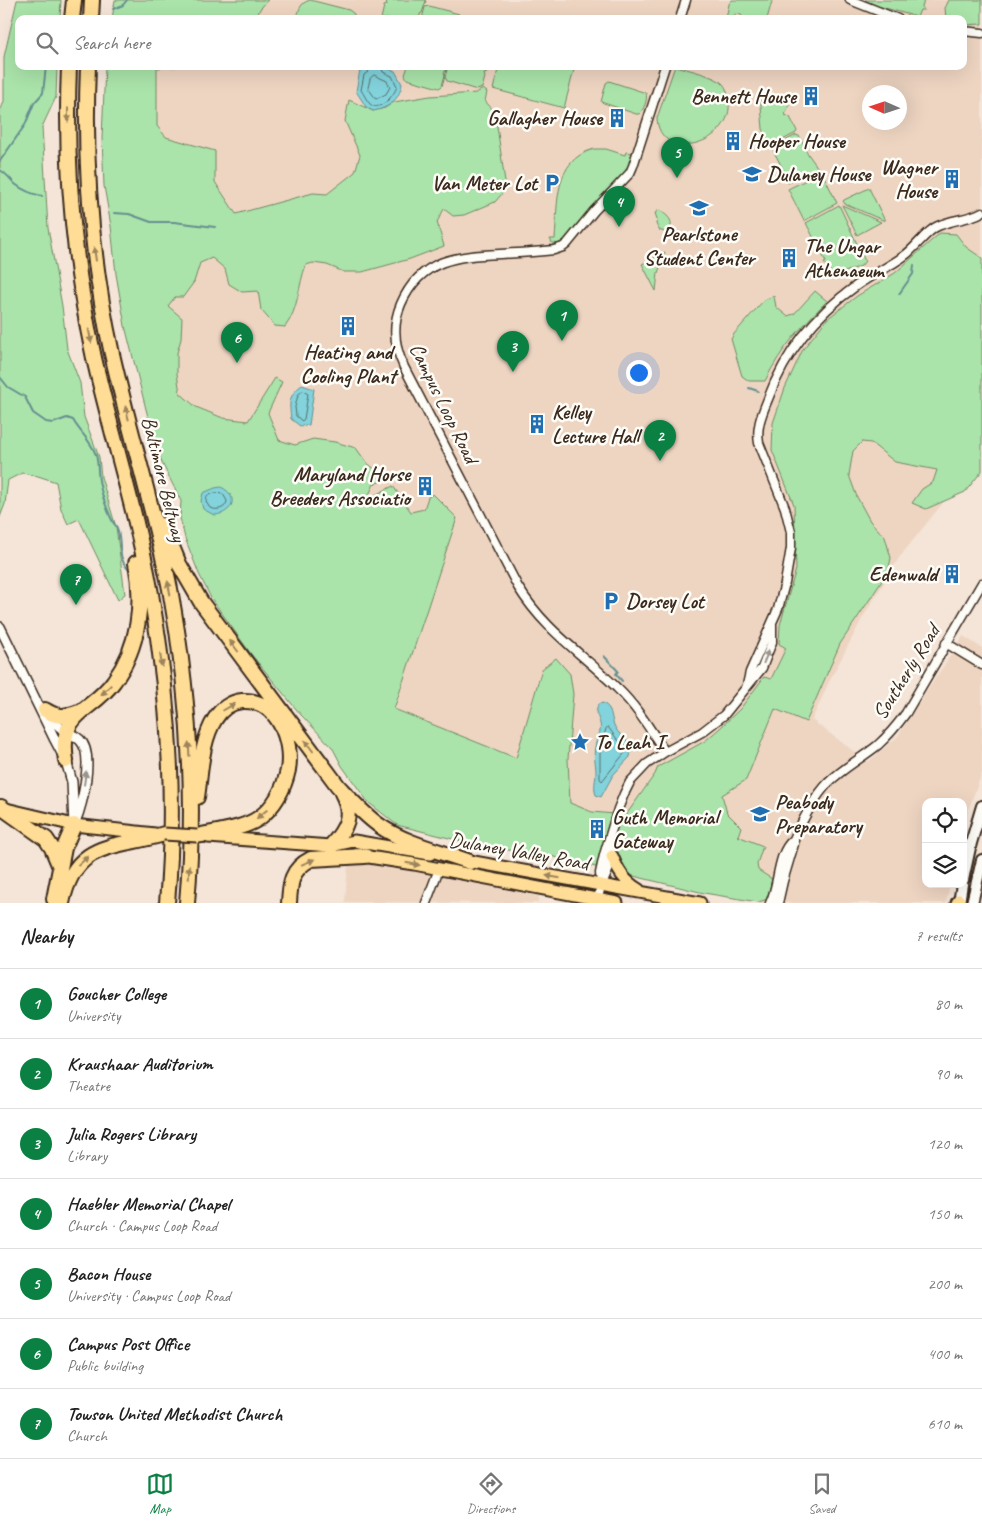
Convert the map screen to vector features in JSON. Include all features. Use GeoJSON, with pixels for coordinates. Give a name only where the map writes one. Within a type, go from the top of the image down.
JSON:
{"type":"FeatureCollection","features":[{"type":"Feature","properties":{"kind":"highway"},"geometry":{"type":"LineString","coordinates":[[72,15],[74,0]]}},
{"type":"Feature","properties":{"kind":"highway"},"geometry":{"type":"LineString","coordinates":[[91,15],[92,0]]}},
{"type":"Feature","properties":{"kind":"highway","name":"Baltimore Beltway"},"geometry":{"type":"LineString","coordinates":[[69,70],[68,138],[71,196],[81,290],[94,356],[140,544],[158,640],[165,690],[169,735],[171,851],[168,903]]}},
{"type":"Feature","properties":{"kind":"highway","name":"Baltimore Beltway"},"geometry":{"type":"LineString","coordinates":[[88,70],[87,146],[94,242],[112,352],[159,538],[178,636],[188,734],[191,808],[187,903]]}},
{"type":"Feature","properties":{"kind":"highway"},"geometry":{"type":"LineString","coordinates":[[66,761],[64,749],[66,732],[71,722],[79,712],[104,692],[122,670],[129,656],[138,625],[137,565],[94,356]]}},
{"type":"Feature","properties":{"kind":"highway"},"geometry":{"type":"LineString","coordinates":[[133,437],[168,540],[189,582],[216,623],[345,798],[347,817],[343,832],[331,846]]}},
{"type":"Feature","properties":{"kind":"highway"},"geometry":{"type":"LineString","coordinates":[[190,851],[202,759],[214,719],[225,707],[238,702],[254,702],[268,708],[281,725],[289,750],[288,771],[281,792],[267,811],[249,823],[222,834],[197,836]]}},
{"type":"Feature","properties":{"kind":"highway"},"geometry":{"type":"LineString","coordinates":[[45,710],[57,716],[70,716],[79,712]]}},
{"type":"Feature","properties":{"kind":"highway"},"geometry":{"type":"LineString","coordinates":[[338,786],[369,818],[381,827],[409,841],[470,862]]}},
{"type":"Feature","properties":{"kind":"highway"},"geometry":{"type":"LineString","coordinates":[[0,807],[46,839],[60,867]]}},
{"type":"Feature","properties":{"kind":"highway"},"geometry":{"type":"LineString","coordinates":[[54,903],[64,848],[74,825]]}},
{"type":"Feature","properties":{"kind":"highway"},"geometry":{"type":"LineString","coordinates":[[62,903],[69,878],[86,857],[108,847],[141,837],[164,834]]}},
{"type":"Feature","properties":{"kind":"highway"},"geometry":{"type":"LineString","coordinates":[[162,903],[171,851]]}},
{"type":"Feature","properties":{"kind":"highway"},"geometry":{"type":"LineString","coordinates":[[289,903],[294,872],[303,863],[310,859],[365,856]]}},
{"type":"Feature","properties":{"kind":"main road"},"geometry":{"type":"LineString","coordinates":[[967,861],[982,806]]}},
{"type":"Feature","properties":{"kind":"main road"},"geometry":{"type":"LineString","coordinates":[[0,807],[74,825],[141,837]]}},
{"type":"Feature","properties":{"kind":"main road"},"geometry":{"type":"LineString","coordinates":[[164,834],[197,836]]}},
{"type":"Feature","properties":{"kind":"main road","name":"Dulaney Valley Road"},"geometry":{"type":"LineString","coordinates":[[222,834],[331,846],[354,842],[416,851],[700,903]]}},
{"type":"Feature","properties":{"kind":"main road","name":"Dulaney Valley Road"},"geometry":{"type":"LineString","coordinates":[[331,846],[351,855],[438,868],[597,901],[618,903]]}},
{"type":"Feature","properties":{"kind":"main road"},"geometry":{"type":"LineString","coordinates":[[612,856],[616,868],[623,877],[632,886],[644,893]]}},
{"type":"Feature","properties":{"kind":"main road"},"geometry":{"type":"LineString","coordinates":[[972,903],[982,860]]}},
{"type":"Feature","properties":{"kind":"main road"},"geometry":{"type":"LineString","coordinates":[[959,902],[961,888]]}},
{"type":"Feature","properties":{"kind":"street"},"geometry":{"type":"LineString","coordinates":[[681,15],[686,0]]}},
{"type":"Feature","properties":{"kind":"street"},"geometry":{"type":"LineString","coordinates":[[850,0],[888,15]]}},
{"type":"Feature","properties":{"kind":"street"},"geometry":{"type":"LineString","coordinates":[[967,32],[982,34]]}},
{"type":"Feature","properties":{"kind":"street","name":"Campus Loop Road"},"geometry":{"type":"LineString","coordinates":[[664,70],[634,166],[630,173],[594,211],[567,244],[554,250],[455,257],[432,267],[411,286],[404,297],[397,315],[395,333],[396,344],[404,367],[514,580],[530,606],[554,633],[595,667],[630,701],[641,714],[664,752]]}},
{"type":"Feature","properties":{"kind":"street"},"geometry":{"type":"LineString","coordinates":[[601,885],[600,874],[604,855],[618,808],[630,782],[647,764],[713,724],[724,715],[747,685],[750,672],[772,624],[785,583],[792,540],[785,508],[759,443],[758,434],[759,423],[781,368],[805,332],[841,297],[910,252],[936,226],[971,218],[982,212]]}},
{"type":"Feature","properties":{"kind":"street","name":"Southerly Road"},"geometry":{"type":"LineString","coordinates":[[778,903],[794,839],[807,811],[821,791],[847,767],[876,746],[906,713],[982,583]]}},
{"type":"Feature","properties":{"kind":"street"},"geometry":{"type":"LineString","coordinates":[[0,627],[66,761],[72,782],[74,825]]}},
{"type":"Feature","properties":{"kind":"street"},"geometry":{"type":"LineString","coordinates":[[946,643],[982,665]]}},
{"type":"Feature","properties":{"kind":"street"},"geometry":{"type":"LineString","coordinates":[[31,690],[59,727],[80,739],[88,756],[81,808],[74,825]]}},
{"type":"Feature","properties":{"kind":"street"},"geometry":{"type":"LineString","coordinates":[[597,901],[601,885],[608,874],[612,856],[610,837]]}},
{"type":"Feature","properties":{"kind":"street","name":"Southerly Road"},"geometry":{"type":"LineString","coordinates":[[770,903],[782,860],[790,842],[794,839]]}},
{"type":"Feature","properties":{"kind":"street"},"geometry":{"type":"LineString","coordinates":[[426,903],[438,868]]}},
{"type":"Feature","properties":{"kind":"shaded area"},"geometry":{"type":"Polygon","coordinates":[[[119,0],[982,0],[982,457],[899,558],[862,619],[829,682],[812,720],[868,762],[897,737],[963,636],[982,648],[982,773],[967,813],[967,798],[922,798],[922,888],[949,888],[946,903],[762,903],[704,893],[546,855],[485,847],[417,830],[385,810],[208,580],[114,70],[967,70],[967,15],[117,15],[119,0]]]}},
{"type":"Feature","properties":{"kind":"shaded area"},"geometry":{"type":"Polygon","coordinates":[[[348,864],[377,864],[539,896],[538,903],[345,902],[348,864]]]}},
{"type":"Feature","properties":{"kind":"green space"},"geometry":{"type":"Polygon","coordinates":[[[17,0],[61,0],[60,15],[15,15],[15,70],[57,70],[56,97],[42,127],[48,228],[62,306],[67,349],[80,383],[84,417],[99,457],[101,477],[116,527],[125,594],[118,600],[79,519],[68,524],[61,509],[56,482],[22,473],[8,480],[5,504],[0,517],[0,112],[4,101],[4,57],[17,0]]]}},
{"type":"Feature","properties":{"kind":"green space"},"geometry":{"type":"Polygon","coordinates":[[[115,0],[268,0],[258,15],[113,15],[115,0]]]}},
{"type":"Feature","properties":{"kind":"green space"},"geometry":{"type":"Polygon","coordinates":[[[310,0],[349,10],[354,15],[298,15],[300,7],[310,0]]]}},
{"type":"Feature","properties":{"kind":"green space"},"geometry":{"type":"Polygon","coordinates":[[[386,0],[426,1],[420,15],[382,15],[384,6],[387,5],[386,0]]]}},
{"type":"Feature","properties":{"kind":"green space"},"geometry":{"type":"Polygon","coordinates":[[[732,0],[772,0],[768,15],[727,15],[729,4],[732,0]]]}},
{"type":"Feature","properties":{"kind":"green space"},"geometry":{"type":"Polygon","coordinates":[[[865,0],[924,0],[922,7],[924,10],[920,10],[918,15],[910,15],[878,6],[865,0]]]}},
{"type":"Feature","properties":{"kind":"green space"},"geometry":{"type":"Polygon","coordinates":[[[949,0],[982,0],[982,24],[967,25],[967,15],[946,15],[945,8],[949,0]]]}},
{"type":"Feature","properties":{"kind":"green space"},"geometry":{"type":"Polygon","coordinates":[[[429,6],[460,15],[423,15],[425,7],[429,6]]]}},
{"type":"Feature","properties":{"kind":"green space"},"geometry":{"type":"Polygon","coordinates":[[[105,70],[157,70],[157,126],[166,137],[215,151],[215,182],[236,214],[313,193],[327,194],[355,172],[360,155],[345,121],[349,100],[373,111],[385,108],[394,102],[430,96],[476,93],[483,89],[487,92],[485,101],[495,112],[506,189],[495,202],[464,215],[453,216],[444,209],[437,222],[444,246],[410,259],[362,272],[344,272],[327,265],[313,263],[306,265],[296,305],[285,327],[275,326],[261,310],[258,291],[242,292],[229,284],[225,269],[212,258],[200,263],[194,282],[183,297],[175,297],[168,306],[182,318],[181,339],[177,353],[177,374],[180,393],[196,407],[223,418],[248,421],[275,378],[282,382],[268,413],[279,440],[295,445],[313,439],[335,442],[356,448],[366,462],[377,471],[386,475],[385,480],[374,484],[367,499],[393,486],[411,512],[424,509],[428,497],[433,494],[457,518],[394,709],[516,758],[542,669],[556,658],[570,674],[573,694],[568,759],[570,803],[592,812],[626,815],[658,767],[705,741],[740,709],[764,677],[771,679],[786,648],[779,644],[780,625],[796,569],[794,505],[772,450],[773,423],[785,388],[803,349],[827,319],[857,296],[895,273],[940,233],[956,234],[966,247],[982,258],[982,471],[965,492],[926,509],[912,503],[922,489],[933,482],[937,470],[895,462],[871,443],[862,442],[853,451],[849,475],[857,497],[870,521],[885,537],[891,558],[888,572],[840,644],[806,722],[775,709],[746,780],[722,795],[727,813],[741,827],[738,836],[763,846],[757,864],[758,870],[772,879],[768,899],[758,902],[704,893],[546,855],[485,847],[397,825],[368,802],[342,766],[332,747],[301,715],[251,654],[211,598],[199,574],[185,538],[180,518],[181,501],[162,463],[148,417],[125,326],[104,186],[102,138],[105,70]]]}},
{"type":"Feature","properties":{"kind":"green space"},"geometry":{"type":"Polygon","coordinates":[[[407,70],[446,70],[444,72],[442,86],[439,88],[407,79],[405,75],[407,70]]]}},
{"type":"Feature","properties":{"kind":"green space"},"geometry":{"type":"Polygon","coordinates":[[[447,70],[488,70],[484,74],[482,88],[477,90],[447,81],[445,77],[447,70]]]}},
{"type":"Feature","properties":{"kind":"green space"},"geometry":{"type":"Polygon","coordinates":[[[498,70],[574,70],[564,108],[493,89],[498,70]]]}},
{"type":"Feature","properties":{"kind":"green space"},"geometry":{"type":"Polygon","coordinates":[[[674,70],[689,70],[714,78],[723,84],[727,92],[729,102],[727,117],[720,129],[709,138],[695,143],[682,144],[670,141],[661,132],[657,118],[674,70]]]}},
{"type":"Feature","properties":{"kind":"green space"},"geometry":{"type":"Polygon","coordinates":[[[609,81],[646,93],[645,104],[639,114],[601,102],[606,83],[609,81]]]}},
{"type":"Feature","properties":{"kind":"green space"},"geometry":{"type":"Polygon","coordinates":[[[761,93],[790,102],[785,115],[790,117],[797,131],[773,145],[770,144],[763,129],[761,93]]]}},
{"type":"Feature","properties":{"kind":"green space"},"geometry":{"type":"Polygon","coordinates":[[[796,135],[799,136],[818,168],[788,183],[773,150],[774,147],[796,135]]]}},
{"type":"Feature","properties":{"kind":"green space"},"geometry":{"type":"Polygon","coordinates":[[[594,149],[606,149],[625,155],[626,152],[632,153],[628,169],[565,239],[559,244],[552,243],[550,239],[555,239],[558,198],[564,173],[571,163],[581,155],[594,149]]]}},
{"type":"Feature","properties":{"kind":"green space"},"geometry":{"type":"Polygon","coordinates":[[[822,172],[837,203],[804,221],[788,189],[822,172]]]}},
{"type":"Feature","properties":{"kind":"green space"},"geometry":{"type":"Polygon","coordinates":[[[869,188],[885,221],[845,204],[843,201],[869,188]]]}},
{"type":"Feature","properties":{"kind":"green space"},"geometry":{"type":"Polygon","coordinates":[[[839,205],[865,261],[861,266],[835,276],[824,263],[826,262],[806,223],[839,205]]]}},
{"type":"Feature","properties":{"kind":"green space"},"geometry":{"type":"Polygon","coordinates":[[[842,205],[881,222],[857,235],[842,205]]]}},
{"type":"Feature","properties":{"kind":"green space"},"geometry":{"type":"Polygon","coordinates":[[[659,210],[670,220],[671,226],[667,233],[659,230],[656,224],[655,213],[659,210]]]}},
{"type":"Feature","properties":{"kind":"green space"},"geometry":{"type":"Polygon","coordinates":[[[665,252],[658,273],[656,291],[642,264],[665,252]]]}},
{"type":"Feature","properties":{"kind":"green space"},"geometry":{"type":"Polygon","coordinates":[[[815,291],[827,301],[793,338],[778,358],[765,381],[749,381],[742,376],[731,339],[734,334],[764,300],[774,296],[776,307],[787,316],[794,314],[815,291]]]}},
{"type":"Feature","properties":{"kind":"water"},"geometry":{"type":"Polygon","coordinates":[[[360,70],[395,71],[402,84],[401,90],[392,103],[373,111],[366,107],[356,91],[360,70]]]}},
{"type":"Feature","properties":{"kind":"water"},"geometry":{"type":"Polygon","coordinates":[[[302,385],[314,389],[309,425],[300,426],[291,419],[290,400],[294,392],[302,385]]]}},
{"type":"Feature","properties":{"kind":"water"},"geometry":{"type":"Polygon","coordinates":[[[221,487],[231,495],[232,504],[226,511],[214,515],[203,509],[201,501],[203,493],[221,487]]]}},
{"type":"Feature","properties":{"kind":"water"},"geometry":{"type":"Polygon","coordinates":[[[603,703],[610,710],[616,728],[632,747],[630,757],[613,775],[601,797],[596,795],[595,792],[596,772],[594,753],[600,731],[599,719],[596,713],[598,704],[603,703]]]}},
{"type":"Feature","properties":{"kind":"waterway"},"geometry":{"type":"LineString","coordinates":[[113,9],[123,5],[127,0]]}},
{"type":"Feature","properties":{"kind":"waterway"},"geometry":{"type":"LineString","coordinates":[[0,161],[25,125],[34,103],[43,93],[46,70]]}},
{"type":"Feature","properties":{"kind":"waterway"},"geometry":{"type":"LineString","coordinates":[[0,170],[21,189],[42,196]]}},
{"type":"Feature","properties":{"kind":"waterway"},"geometry":{"type":"LineString","coordinates":[[114,213],[129,214],[151,222],[174,222],[215,227]]}},
{"type":"Feature","properties":{"kind":"waterway"},"geometry":{"type":"LineString","coordinates":[[899,294],[913,274],[914,265]]}},
{"type":"Feature","properties":{"kind":"waterway"},"geometry":{"type":"LineString","coordinates":[[0,377],[8,387],[25,397],[33,413],[46,422],[53,423],[67,418],[73,420],[91,445],[97,459],[102,493],[109,514],[117,528],[122,559],[127,568]]}},
{"type":"Feature","properties":{"kind":"waterway"},"geometry":{"type":"LineString","coordinates":[[749,388],[758,391]]}},
{"type":"Feature","properties":{"kind":"waterway"},"geometry":{"type":"LineString","coordinates":[[604,656],[618,671],[616,674],[622,681]]}},
{"type":"Feature","properties":{"kind":"place","name":"Bennett House"},"geometry":{"type":"Point","coordinates":[811,96]}},
{"type":"Feature","properties":{"kind":"place","name":"Gallagher House"},"geometry":{"type":"Point","coordinates":[617,118]}},
{"type":"Feature","properties":{"kind":"place","name":"Hooper House"},"geometry":{"type":"Point","coordinates":[733,141]}},
{"type":"Feature","properties":{"kind":"place","name":"Dulaney House"},"geometry":{"type":"Point","coordinates":[752,174]}},
{"type":"Feature","properties":{"kind":"place","name":"Bacon House"},"geometry":{"type":"Point","coordinates":[677,178]}},
{"type":"Feature","properties":{"kind":"place","name":"Wagner House"},"geometry":{"type":"Point","coordinates":[952,179]}},
{"type":"Feature","properties":{"kind":"place","name":"Van Meter Lot"},"geometry":{"type":"Point","coordinates":[552,183]}},
{"type":"Feature","properties":{"kind":"place","name":"Pearlstone Student Center"},"geometry":{"type":"Point","coordinates":[699,208]}},
{"type":"Feature","properties":{"kind":"place","name":"Haebler Memorial Chapel"},"geometry":{"type":"Point","coordinates":[619,227]}},
{"type":"Feature","properties":{"kind":"place","name":"The Ungar Athenaeum"},"geometry":{"type":"Point","coordinates":[789,258]}},
{"type":"Feature","properties":{"kind":"place","name":"Heating and Cooling Plant"},"geometry":{"type":"Point","coordinates":[348,326]}},
{"type":"Feature","properties":{"kind":"place","name":"Goucher College"},"geometry":{"type":"Point","coordinates":[562,341]}},
{"type":"Feature","properties":{"kind":"place","name":"Campus Post Office"},"geometry":{"type":"Point","coordinates":[237,363]}},
{"type":"Feature","properties":{"kind":"place","name":"Julia Rogers Library"},"geometry":{"type":"Point","coordinates":[513,372]}},
{"type":"Feature","properties":{"kind":"place","name":"Kelley Lecture Hall"},"geometry":{"type":"Point","coordinates":[537,424]}},
{"type":"Feature","properties":{"kind":"place","name":"Kraushaar Auditorium"},"geometry":{"type":"Point","coordinates":[660,461]}},
{"type":"Feature","properties":{"kind":"place","name":"Maryland Horse Breeders Associatio"},"geometry":{"type":"Point","coordinates":[425,486]}},
{"type":"Feature","properties":{"kind":"place","name":"Edenwald"},"geometry":{"type":"Point","coordinates":[952,574]}},
{"type":"Feature","properties":{"kind":"place","name":"Dorsey Lot"},"geometry":{"type":"Point","coordinates":[611,601]}},
{"type":"Feature","properties":{"kind":"place","name":"Towson United Methodist Church"},"geometry":{"type":"Point","coordinates":[76,605]}},
{"type":"Feature","properties":{"kind":"place","name":"To Leah I"},"geometry":{"type":"Point","coordinates":[580,742]}},
{"type":"Feature","properties":{"kind":"place","name":"Peabody Preparatory"},"geometry":{"type":"Point","coordinates":[760,814]}},
{"type":"Feature","properties":{"kind":"place","name":"Guth Memorial Gateway"},"geometry":{"type":"Point","coordinates":[597,829]}}]}
